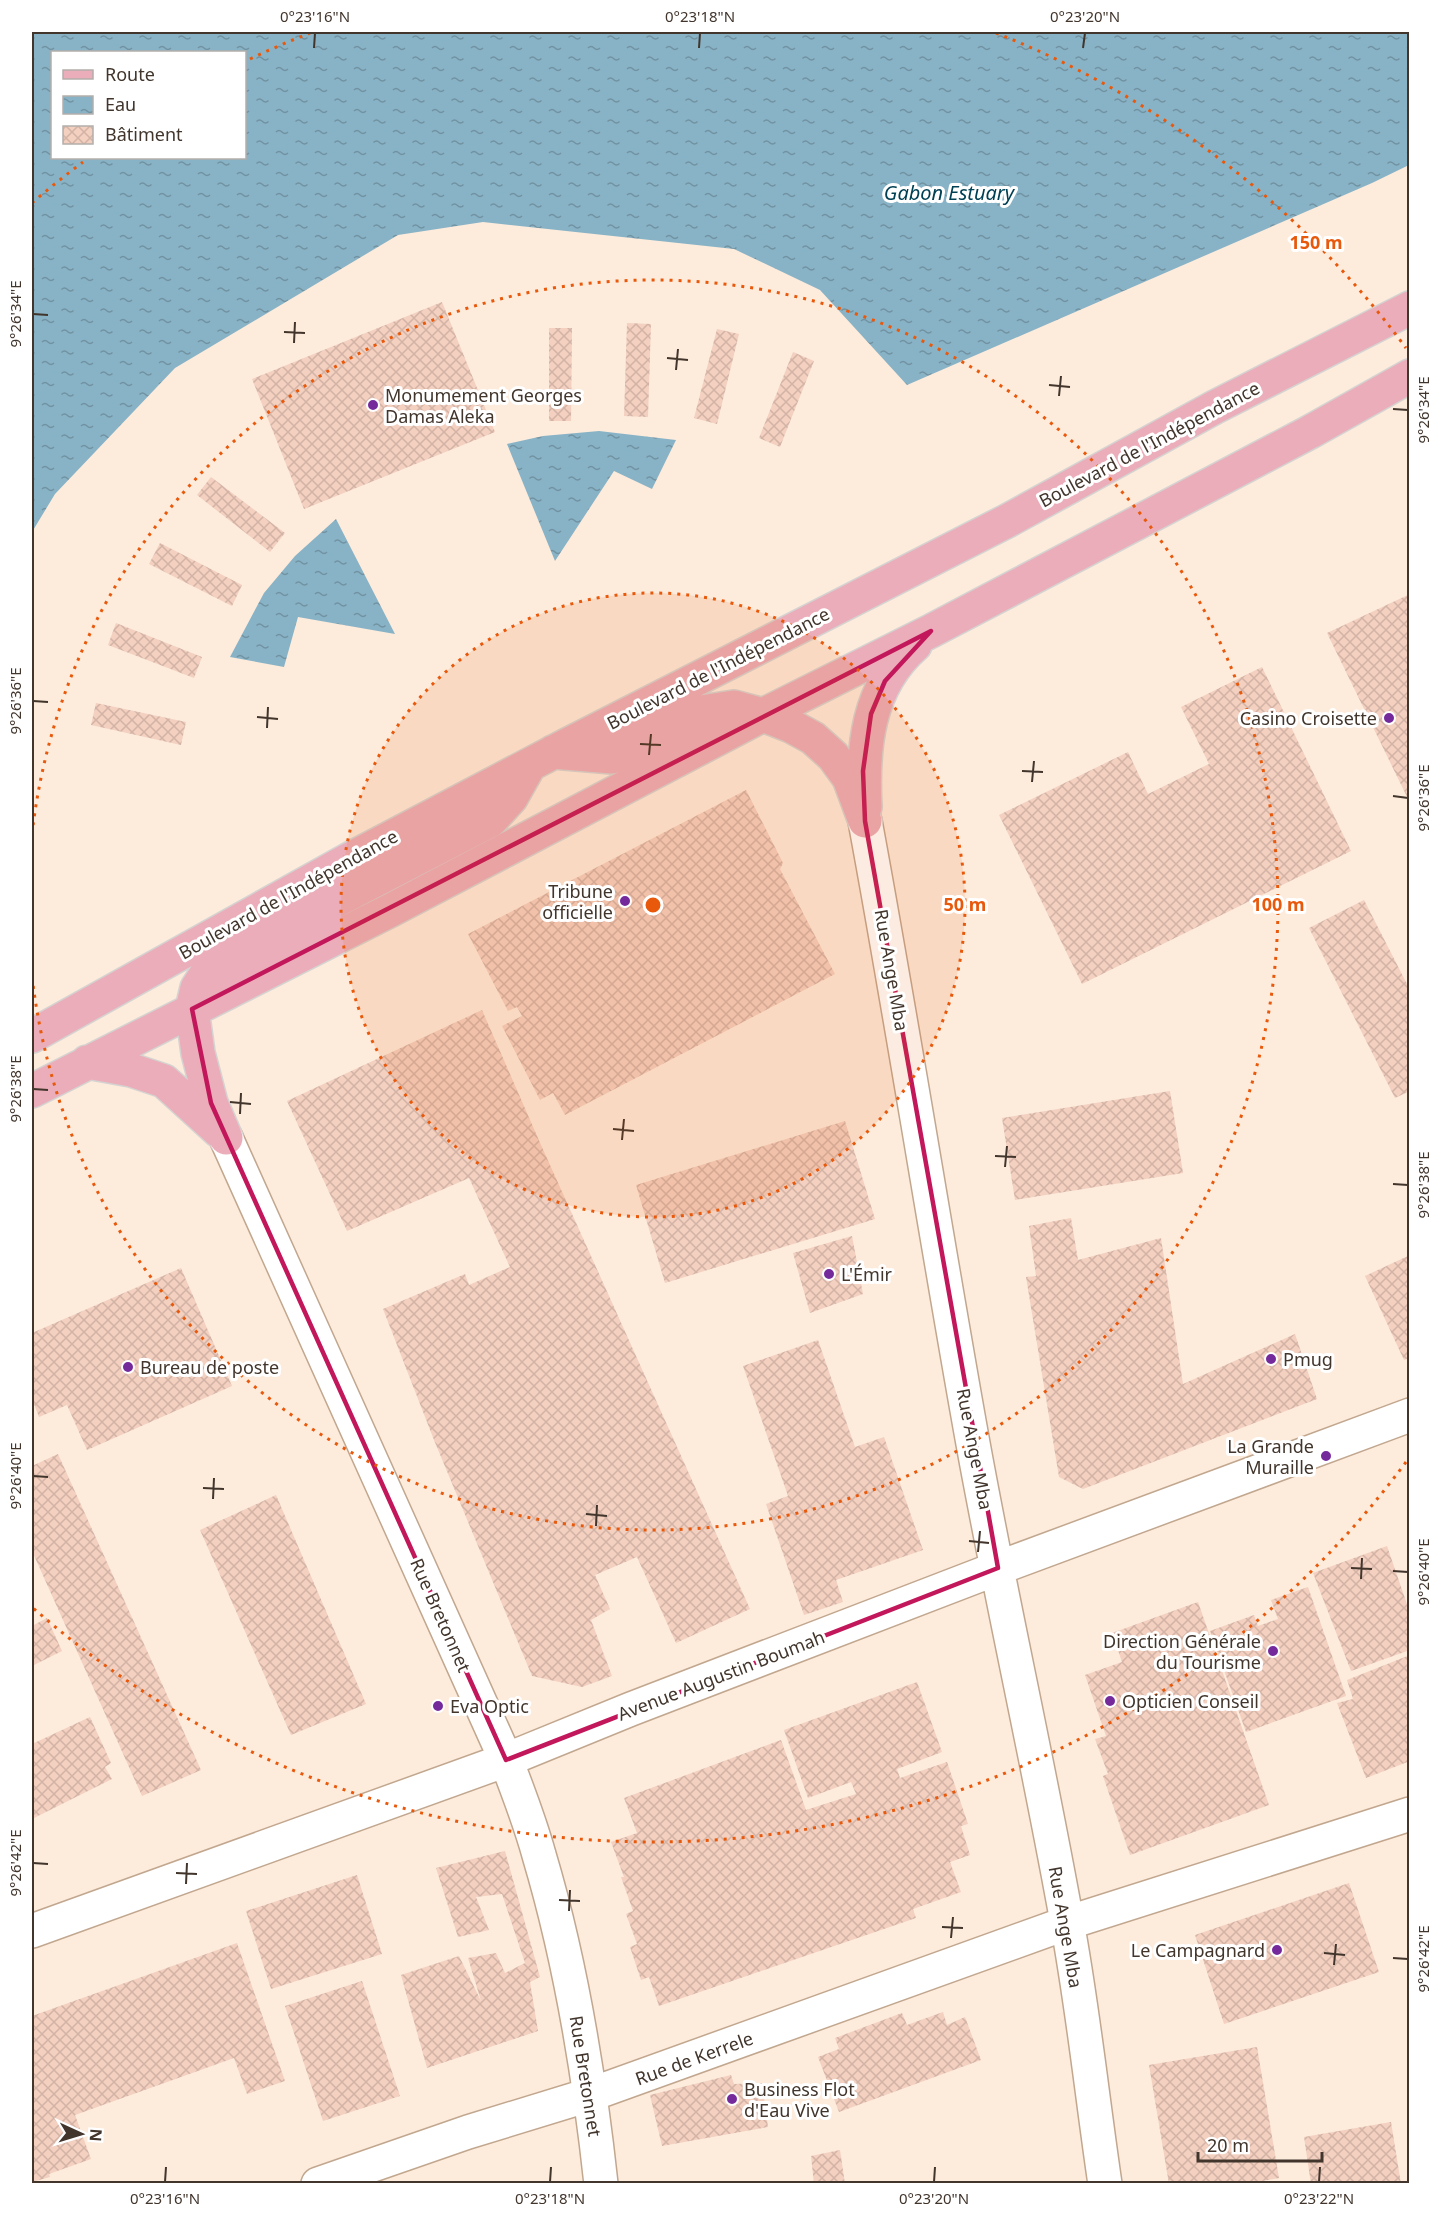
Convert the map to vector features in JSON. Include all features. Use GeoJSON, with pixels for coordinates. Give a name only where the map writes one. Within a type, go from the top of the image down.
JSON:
{"type":"FeatureCollection","features":[{"type":"Feature","properties":{"kind":"main road","name":"Boulevard de l'Indépendance"},"geometry":{"type":"LineString","coordinates":[[32,1036],[350,858],[1007,521],[1215,407],[1410,309]]}},
{"type":"Feature","properties":{"kind":"main road"},"geometry":{"type":"LineString","coordinates":[[32,1091],[402,904],[763,715],[931,631],[1310,432],[1410,376]]}},
{"type":"Feature","properties":{"kind":"main road"},"geometry":{"type":"LineString","coordinates":[[866,821],[863,771],[871,714],[885,681],[909,650],[931,631]]}},
{"type":"Feature","properties":{"kind":"main road"},"geometry":{"type":"LineString","coordinates":[[226,1138],[211,1103],[200,1064],[192,1009],[197,988],[212,965],[491,820],[541,759],[612,757],[701,712],[734,707],[763,715],[813,738],[832,756],[849,778],[866,821]]}},
{"type":"Feature","properties":{"kind":"main road"},"geometry":{"type":"LineString","coordinates":[[87,1062],[131,1070],[164,1081],[226,1138]]}},
{"type":"Feature","properties":{"kind":"street","name":"Rue Ange Mba"},"geometry":{"type":"LineString","coordinates":[[866,821],[970,1429],[1067,1923],[1105,2184]]}},
{"type":"Feature","properties":{"kind":"street","name":"Rue Bretonnet"},"geometry":{"type":"LineString","coordinates":[[226,1138],[506,1760],[540,1857],[561,1942],[591,2094],[601,2184]]}},
{"type":"Feature","properties":{"kind":"street","name":"Avenue Augustin Boumah"},"geometry":{"type":"LineString","coordinates":[[32,1931],[506,1760],[631,1709],[998,1568],[1410,1415]]}},
{"type":"Feature","properties":{"kind":"street","name":"Rue de Kerrele"},"geometry":{"type":"LineString","coordinates":[[318,2184],[591,2094],[1067,1923],[1410,1814]]}},
{"type":"Feature","properties":{"kind":"highlighted area"},"geometry":{"type":"Polygon","coordinates":[[[931,631],[885,681],[871,714],[863,771],[865,821],[998,1568],[506,1760],[211,1103],[192,1009],[931,631]]]}},
{"type":"Feature","properties":{"kind":"water","name":"Gabon Estuary"},"geometry":{"type":"Polygon","coordinates":[[[32,32],[1409,32],[1409,165],[907,385],[820,290],[734,249],[483,222],[398,235],[175,368],[55,494],[32,532],[32,32]]]}},
{"type":"Feature","properties":{"kind":"water"},"geometry":{"type":"Polygon","coordinates":[[[599,431],[676,440],[652,489],[614,471],[555,561],[507,444],[543,436],[599,431]]]}},
{"type":"Feature","properties":{"kind":"water"},"geometry":{"type":"Polygon","coordinates":[[[336,519],[395,634],[298,617],[284,667],[230,657],[264,593],[295,556],[336,519]]]}},
{"type":"Feature","properties":{"kind":"building","name":"Monumement Georges Damas Aleka"},"geometry":{"type":"Polygon","coordinates":[[[442,302],[495,432],[304,509],[252,379],[442,302]]]}},
{"type":"Feature","properties":{"kind":"building"},"geometry":{"type":"Polygon","coordinates":[[[627,323],[651,324],[648,417],[624,416],[627,323]]]}},
{"type":"Feature","properties":{"kind":"building"},"geometry":{"type":"Polygon","coordinates":[[[549,328],[572,328],[571,421],[549,421],[549,328]]]}},
{"type":"Feature","properties":{"kind":"building"},"geometry":{"type":"Polygon","coordinates":[[[717,329],[739,334],[717,424],[694,418],[717,329]]]}},
{"type":"Feature","properties":{"kind":"building"},"geometry":{"type":"Polygon","coordinates":[[[793,352],[814,361],[780,447],[759,438],[793,352]]]}},
{"type":"Feature","properties":{"kind":"building"},"geometry":{"type":"Polygon","coordinates":[[[211,477],[285,533],[270,552],[197,495],[211,477]]]}},
{"type":"Feature","properties":{"kind":"building"},"geometry":{"type":"Polygon","coordinates":[[[160,543],[242,585],[232,606],[149,564],[160,543]]]}},
{"type":"Feature","properties":{"kind":"building","name":"Casino Croisette"},"geometry":{"type":"Polygon","coordinates":[[[1410,594],[1410,803],[1327,633],[1410,594]]]}},
{"type":"Feature","properties":{"kind":"building"},"geometry":{"type":"Polygon","coordinates":[[[116,623],[202,657],[194,678],[108,645],[116,623]]]}},
{"type":"Feature","properties":{"kind":"building"},"geometry":{"type":"Polygon","coordinates":[[[1262,667],[1351,851],[1082,984],[999,815],[1128,752],[1148,794],[1209,764],[1181,707],[1262,667]]]}},
{"type":"Feature","properties":{"kind":"building"},"geometry":{"type":"Polygon","coordinates":[[[96,703],[186,722],[181,745],[91,725],[96,703]]]}},
{"type":"Feature","properties":{"kind":"building"},"geometry":{"type":"Polygon","coordinates":[[[746,790],[783,863],[780,869],[835,974],[565,1115],[553,1093],[540,1100],[502,1026],[522,1016],[517,1007],[508,1011],[468,934],[746,790]]]}},
{"type":"Feature","properties":{"kind":"building"},"geometry":{"type":"Polygon","coordinates":[[[1364,900],[1410,990],[1410,1091],[1395,1098],[1309,928],[1364,900]]]}},
{"type":"Feature","properties":{"kind":"building"},"geometry":{"type":"Polygon","coordinates":[[[482,1010],[750,1609],[676,1643],[637,1557],[595,1575],[610,1609],[591,1620],[612,1676],[582,1687],[532,1676],[434,1440],[383,1309],[465,1274],[469,1285],[510,1267],[469,1178],[347,1231],[287,1101],[482,1010]]]}},
{"type":"Feature","properties":{"kind":"building"},"geometry":{"type":"Polygon","coordinates":[[[1170,1091],[1183,1173],[1015,1200],[1002,1118],[1170,1091]]]}},
{"type":"Feature","properties":{"kind":"building"},"geometry":{"type":"Polygon","coordinates":[[[845,1121],[875,1219],[665,1283],[636,1185],[845,1121]]]}},
{"type":"Feature","properties":{"kind":"building","name":"Pmug"},"geometry":{"type":"Polygon","coordinates":[[[1071,1218],[1078,1260],[1161,1238],[1183,1384],[1295,1334],[1317,1399],[1083,1489],[1059,1477],[1026,1277],[1036,1276],[1029,1226],[1071,1218]]]}},
{"type":"Feature","properties":{"kind":"building","name":"L'Émir"},"geometry":{"type":"Polygon","coordinates":[[[852,1236],[863,1294],[810,1313],[793,1253],[852,1236]]]}},
{"type":"Feature","properties":{"kind":"building"},"geometry":{"type":"Polygon","coordinates":[[[1410,1255],[1410,1358],[1404,1360],[1365,1276],[1410,1255]]]}},
{"type":"Feature","properties":{"kind":"building","name":"Bureau de poste"},"geometry":{"type":"Polygon","coordinates":[[[181,1268],[232,1386],[87,1450],[67,1405],[39,1417],[32,1399],[32,1333],[181,1268]]]}},
{"type":"Feature","properties":{"kind":"building"},"geometry":{"type":"Polygon","coordinates":[[[818,1340],[855,1447],[884,1437],[923,1550],[836,1580],[843,1602],[804,1615],[766,1504],[788,1496],[743,1366],[818,1340]]]}},
{"type":"Feature","properties":{"kind":"building"},"geometry":{"type":"Polygon","coordinates":[[[58,1454],[201,1770],[142,1796],[32,1551],[32,1466],[58,1454]]]}},
{"type":"Feature","properties":{"kind":"building"},"geometry":{"type":"Polygon","coordinates":[[[276,1495],[366,1704],[291,1735],[200,1530],[276,1495]]]}},
{"type":"Feature","properties":{"kind":"building"},"geometry":{"type":"Polygon","coordinates":[[[1387,1546],[1410,1613],[1410,1650],[1351,1671],[1313,1573],[1387,1546]]]}},
{"type":"Feature","properties":{"kind":"building"},"geometry":{"type":"Polygon","coordinates":[[[1308,1587],[1346,1696],[1246,1732],[1210,1631],[1254,1615],[1258,1626],[1278,1619],[1271,1600],[1308,1587]]]}},
{"type":"Feature","properties":{"kind":"building"},"geometry":{"type":"Polygon","coordinates":[[[1198,1602],[1269,1805],[1130,1855],[1103,1776],[1108,1774],[1095,1739],[1106,1736],[1085,1675],[1122,1662],[1112,1633],[1198,1602]]]}},
{"type":"Feature","properties":{"kind":"building"},"geometry":{"type":"Polygon","coordinates":[[[47,1618],[62,1651],[32,1666],[32,1626],[47,1618]]]}},
{"type":"Feature","properties":{"kind":"building"},"geometry":{"type":"Polygon","coordinates":[[[1410,1655],[1410,1761],[1366,1778],[1337,1703],[1353,1699],[1347,1680],[1410,1655]]]}},
{"type":"Feature","properties":{"kind":"building"},"geometry":{"type":"Polygon","coordinates":[[[917,1682],[942,1752],[897,1769],[900,1778],[947,1762],[968,1824],[961,1826],[970,1855],[950,1862],[961,1892],[913,1909],[916,1918],[659,2006],[649,1977],[641,1980],[630,1947],[637,1944],[626,1914],[633,1911],[611,1842],[637,1833],[624,1798],[781,1740],[806,1810],[856,1794],[851,1782],[808,1798],[784,1730],[917,1682]]]}},
{"type":"Feature","properties":{"kind":"building"},"geometry":{"type":"Polygon","coordinates":[[[90,1717],[111,1763],[105,1767],[112,1779],[32,1819],[32,1744],[90,1717]]]}},
{"type":"Feature","properties":{"kind":"building"},"geometry":{"type":"Polygon","coordinates":[[[505,1851],[540,1977],[530,1982],[538,2031],[427,2068],[401,1975],[459,1956],[481,2001],[468,1958],[496,1953],[505,1973],[525,1963],[502,1894],[476,1897],[489,1930],[458,1937],[436,1868],[505,1851]]]}},
{"type":"Feature","properties":{"kind":"building"},"geometry":{"type":"Polygon","coordinates":[[[357,1875],[382,1954],[271,1989],[246,1911],[357,1875]]]}},
{"type":"Feature","properties":{"kind":"building"},"geometry":{"type":"Polygon","coordinates":[[[1349,1883],[1379,1972],[1224,2024],[1195,1935],[1349,1883]]]}},
{"type":"Feature","properties":{"kind":"building"},"geometry":{"type":"Polygon","coordinates":[[[237,1943],[285,2081],[247,2094],[234,2058],[75,2115],[91,2159],[49,2174],[50,2177],[32,2182],[32,2016],[237,1943]]]}},
{"type":"Feature","properties":{"kind":"building"},"geometry":{"type":"Polygon","coordinates":[[[362,1981],[400,2096],[323,2121],[285,2006],[362,1981]]]}},
{"type":"Feature","properties":{"kind":"building"},"geometry":{"type":"Polygon","coordinates":[[[943,2012],[947,2025],[965,2017],[981,2060],[839,2112],[818,2057],[839,2049],[835,2038],[902,2013],[907,2025],[943,2012]]]}},
{"type":"Feature","properties":{"kind":"building"},"geometry":{"type":"Polygon","coordinates":[[[1257,2047],[1279,2178],[1246,2184],[1169,2184],[1149,2065],[1257,2047]]]}},
{"type":"Feature","properties":{"kind":"building"},"geometry":{"type":"Polygon","coordinates":[[[731,2075],[734,2084],[762,2083],[768,2127],[662,2146],[650,2095],[731,2075]]]}},
{"type":"Feature","properties":{"kind":"building"},"geometry":{"type":"Polygon","coordinates":[[[1391,2122],[1401,2184],[1311,2184],[1304,2137],[1391,2122]]]}},
{"type":"Feature","properties":{"kind":"building"},"geometry":{"type":"Polygon","coordinates":[[[840,2150],[845,2184],[814,2184],[811,2156],[840,2150]]]}},
{"type":"Feature","properties":{"kind":"place","name":"Monumement Georges Damas Aleka"},"geometry":{"type":"Point","coordinates":[373,405]}},
{"type":"Feature","properties":{"kind":"place","name":"Casino Croisette"},"geometry":{"type":"Point","coordinates":[1389,718]}},
{"type":"Feature","properties":{"kind":"place","name":"Tribune officielle"},"geometry":{"type":"Point","coordinates":[625,901]}},
{"type":"Feature","properties":{"kind":"place","name":"L'Émir"},"geometry":{"type":"Point","coordinates":[829,1274]}},
{"type":"Feature","properties":{"kind":"place","name":"Pmug"},"geometry":{"type":"Point","coordinates":[1271,1359]}},
{"type":"Feature","properties":{"kind":"place","name":"Bureau de poste"},"geometry":{"type":"Point","coordinates":[128,1367]}},
{"type":"Feature","properties":{"kind":"place","name":"La Grande Muraille"},"geometry":{"type":"Point","coordinates":[1326,1456]}},
{"type":"Feature","properties":{"kind":"place","name":"Direction Générale du Tourisme"},"geometry":{"type":"Point","coordinates":[1273,1651]}},
{"type":"Feature","properties":{"kind":"place","name":"Opticien Conseil"},"geometry":{"type":"Point","coordinates":[1110,1701]}},
{"type":"Feature","properties":{"kind":"place","name":"Eva Optic"},"geometry":{"type":"Point","coordinates":[438,1706]}},
{"type":"Feature","properties":{"kind":"place","name":"Le Campagnard"},"geometry":{"type":"Point","coordinates":[1277,1950]}},
{"type":"Feature","properties":{"kind":"place","name":"Business Flot d'Eau Vive"},"geometry":{"type":"Point","coordinates":[732,2099]}}]}
